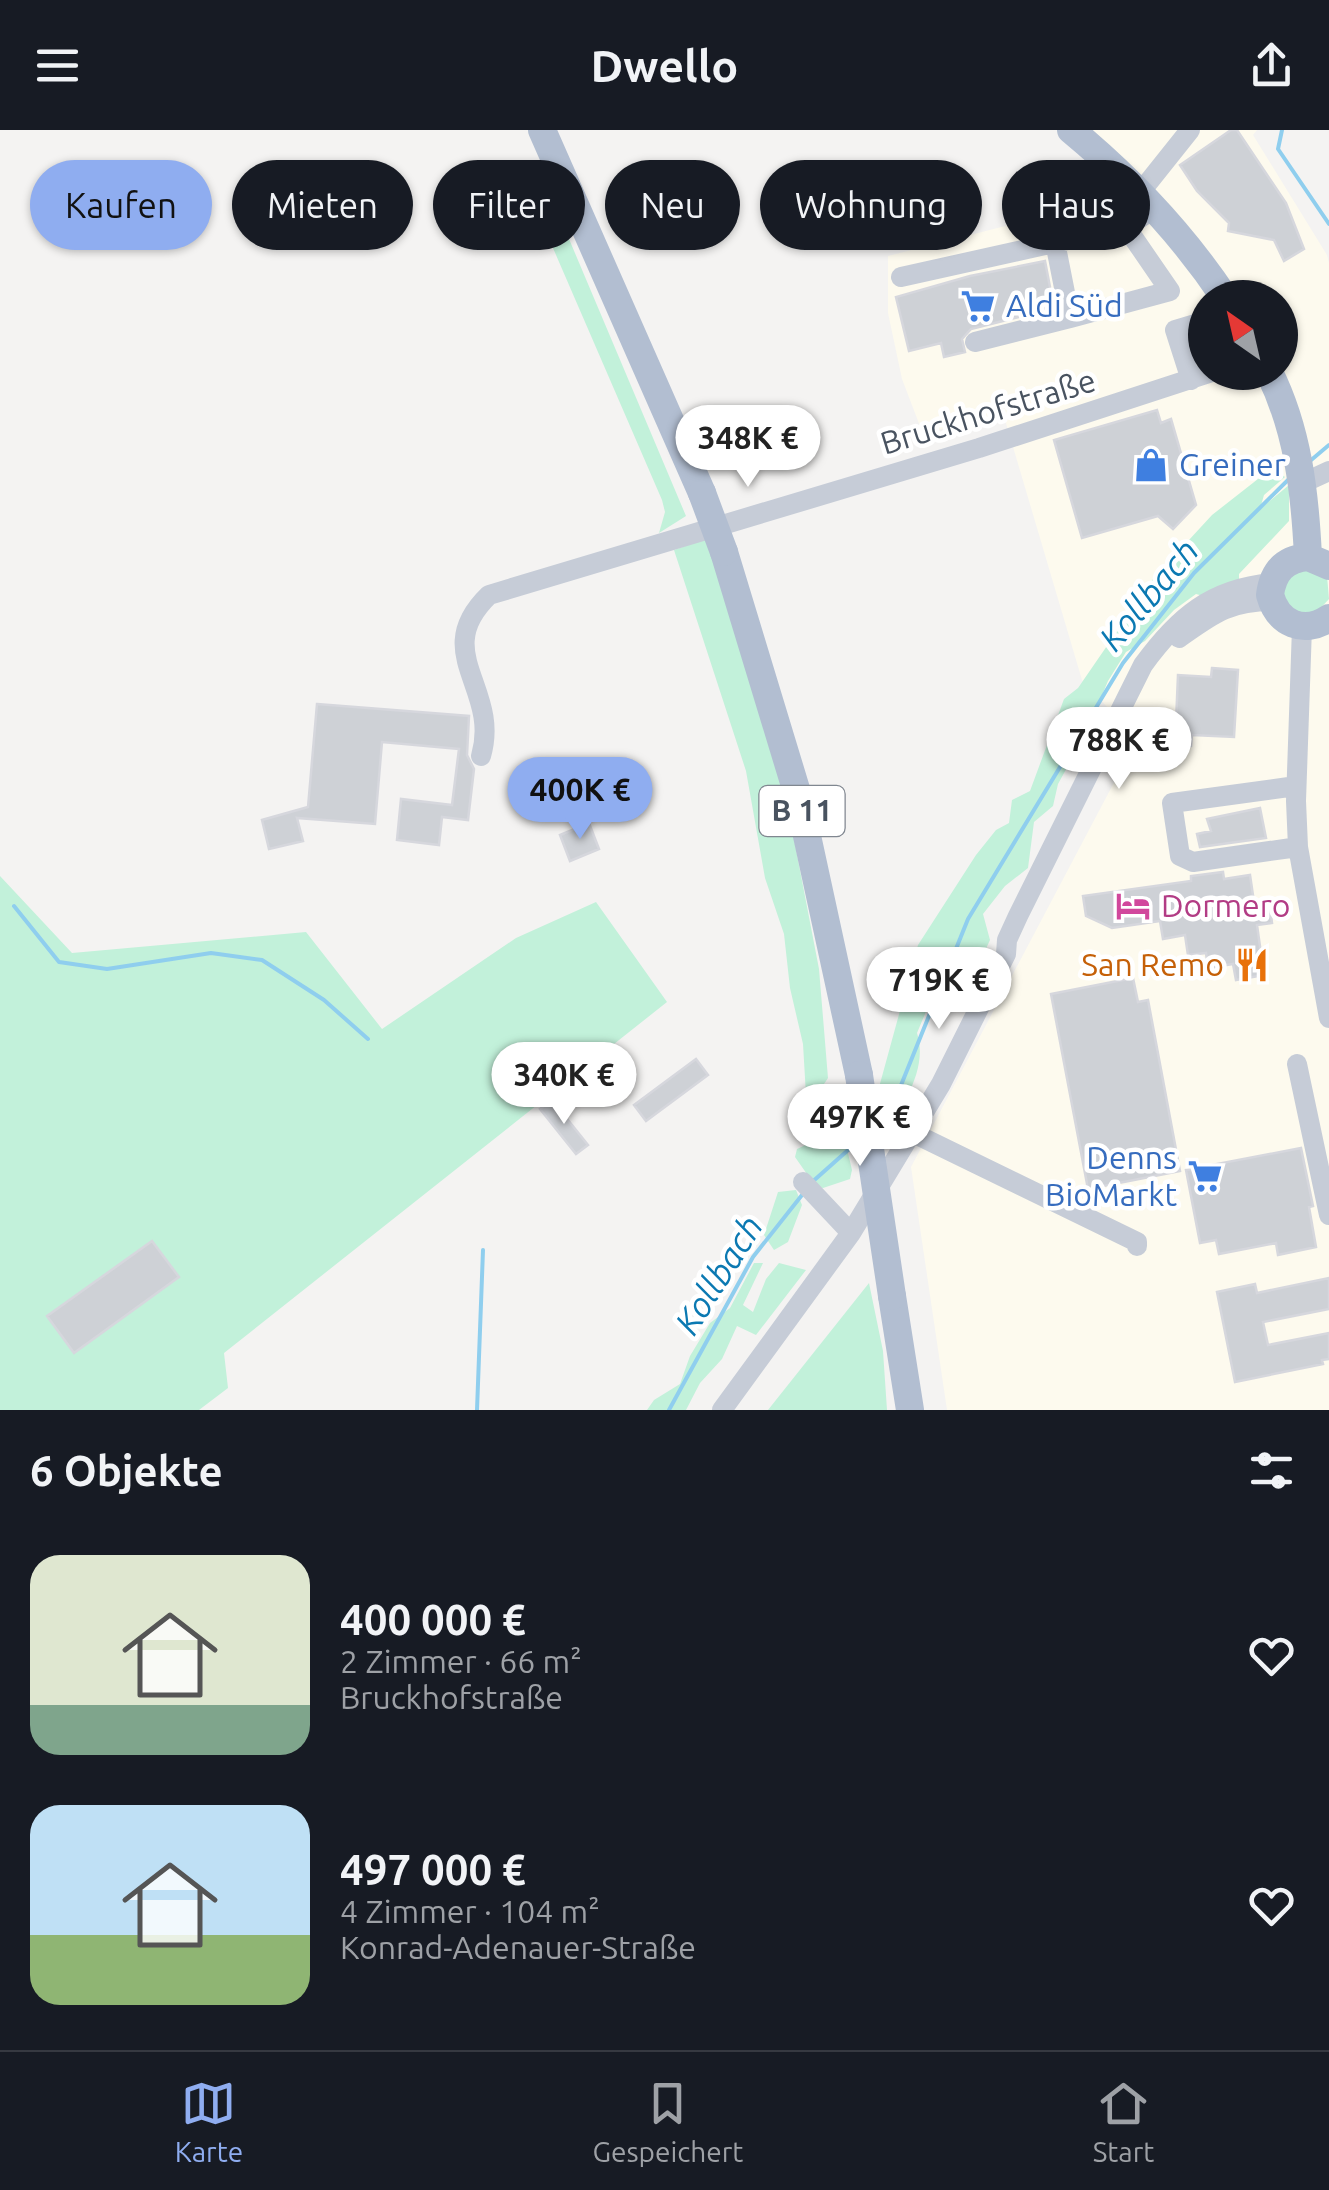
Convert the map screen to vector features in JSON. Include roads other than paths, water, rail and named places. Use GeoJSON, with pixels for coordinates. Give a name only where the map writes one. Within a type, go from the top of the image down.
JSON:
{"type":"FeatureCollection","features":[{"type":"Feature","properties":{"kind":"main road","name":"B 11"},"geometry":{"type":"LineString","coordinates":[[542,130],[702,493],[724,552],[799,800],[859,1075],[910,1410]]}},
{"type":"Feature","properties":{"kind":"main road"},"geometry":{"type":"LineString","coordinates":[[1072,130],[1103,160]]}},
{"type":"Feature","properties":{"kind":"main road"},"geometry":{"type":"LineString","coordinates":[[1150,205],[1213,280]]}},
{"type":"Feature","properties":{"kind":"main road"},"geometry":{"type":"LineString","coordinates":[[1278,390],[1297,455],[1319,561],[1285,563],[1272,592],[1281,617],[1316,622]]}},
{"type":"Feature","properties":{"kind":"street"},"geometry":{"type":"LineString","coordinates":[[1150,197],[1190,130]]}},
{"type":"Feature","properties":{"kind":"street"},"geometry":{"type":"LineString","coordinates":[[901,277],[1020,250]]}},
{"type":"Feature","properties":{"kind":"street"},"geometry":{"type":"LineString","coordinates":[[1057,250],[1070,318]]}},
{"type":"Feature","properties":{"kind":"street"},"geometry":{"type":"LineString","coordinates":[[975,342],[1170,291],[1142,250]]}},
{"type":"Feature","properties":{"kind":"street","name":"Bruckhofstraße"},"geometry":{"type":"LineString","coordinates":[[481,756],[486,741],[484,713],[462,642],[472,611],[489,595],[1188,381]]}},
{"type":"Feature","properties":{"kind":"street"},"geometry":{"type":"LineString","coordinates":[[1303,484],[1329,471]]}},
{"type":"Feature","properties":{"kind":"street"},"geometry":{"type":"LineString","coordinates":[[722,1410],[851,1233],[940,1084],[1006,954],[1018,916],[1143,665],[1166,634],[1192,612],[1231,590],[1272,592]]}},
{"type":"Feature","properties":{"kind":"street"},"geometry":{"type":"LineString","coordinates":[[1316,622],[1296,786],[1298,847],[1329,1018]]}},
{"type":"Feature","properties":{"kind":"street"},"geometry":{"type":"LineString","coordinates":[[1296,786],[1172,802],[1180,856],[1193,862],[1298,847]]}},
{"type":"Feature","properties":{"kind":"street"},"geometry":{"type":"LineString","coordinates":[[1296,1064],[1329,1215]]}},
{"type":"Feature","properties":{"kind":"street"},"geometry":{"type":"LineString","coordinates":[[912,1132],[1050,1198],[1136,1242],[1136,1246]]}},
{"type":"Feature","properties":{"kind":"street"},"geometry":{"type":"LineString","coordinates":[[808,1188],[851,1233]]}},
{"type":"Feature","properties":{"kind":"waterway","name":"Kollbach"},"geometry":{"type":"LineString","coordinates":[[1282,130],[1278,149],[1329,224]]}},
{"type":"Feature","properties":{"kind":"waterway","name":"Kollbach"},"geometry":{"type":"LineString","coordinates":[[1310,461],[1329,445]]}},
{"type":"Feature","properties":{"kind":"waterway","name":"Kollbach"},"geometry":{"type":"LineString","coordinates":[[879,1124],[889,1115],[968,919],[1123,663],[1194,573],[1291,477]]}},
{"type":"Feature","properties":{"kind":"waterway"},"geometry":{"type":"LineString","coordinates":[[14,906],[59,962],[107,969],[211,953],[262,960],[324,1000],[368,1039]]}},
{"type":"Feature","properties":{"kind":"waterway","name":"Kollbach"},"geometry":{"type":"LineString","coordinates":[[811,1183],[856,1143]]}},
{"type":"Feature","properties":{"kind":"waterway","name":"Kollbach"},"geometry":{"type":"LineString","coordinates":[[669,1410],[753,1257],[802,1195]]}},
{"type":"Feature","properties":{"kind":"waterway"},"geometry":{"type":"LineString","coordinates":[[477,1410],[483,1250]]}},
{"type":"Feature","properties":{"kind":"place","name":"Aldi Süd"},"geometry":{"type":"Point","coordinates":[978,306]}},
{"type":"Feature","properties":{"kind":"place","name":"Greiner"},"geometry":{"type":"Point","coordinates":[1151,465]}},
{"type":"Feature","properties":{"kind":"place","name":"Dormero"},"geometry":{"type":"Point","coordinates":[1133,906]}},
{"type":"Feature","properties":{"kind":"place","name":"San Remo"},"geometry":{"type":"Point","coordinates":[1252,965]}},
{"type":"Feature","properties":{"kind":"place","name":"Denns BioMarkt"},"geometry":{"type":"Point","coordinates":[1205,1176]}}]}
